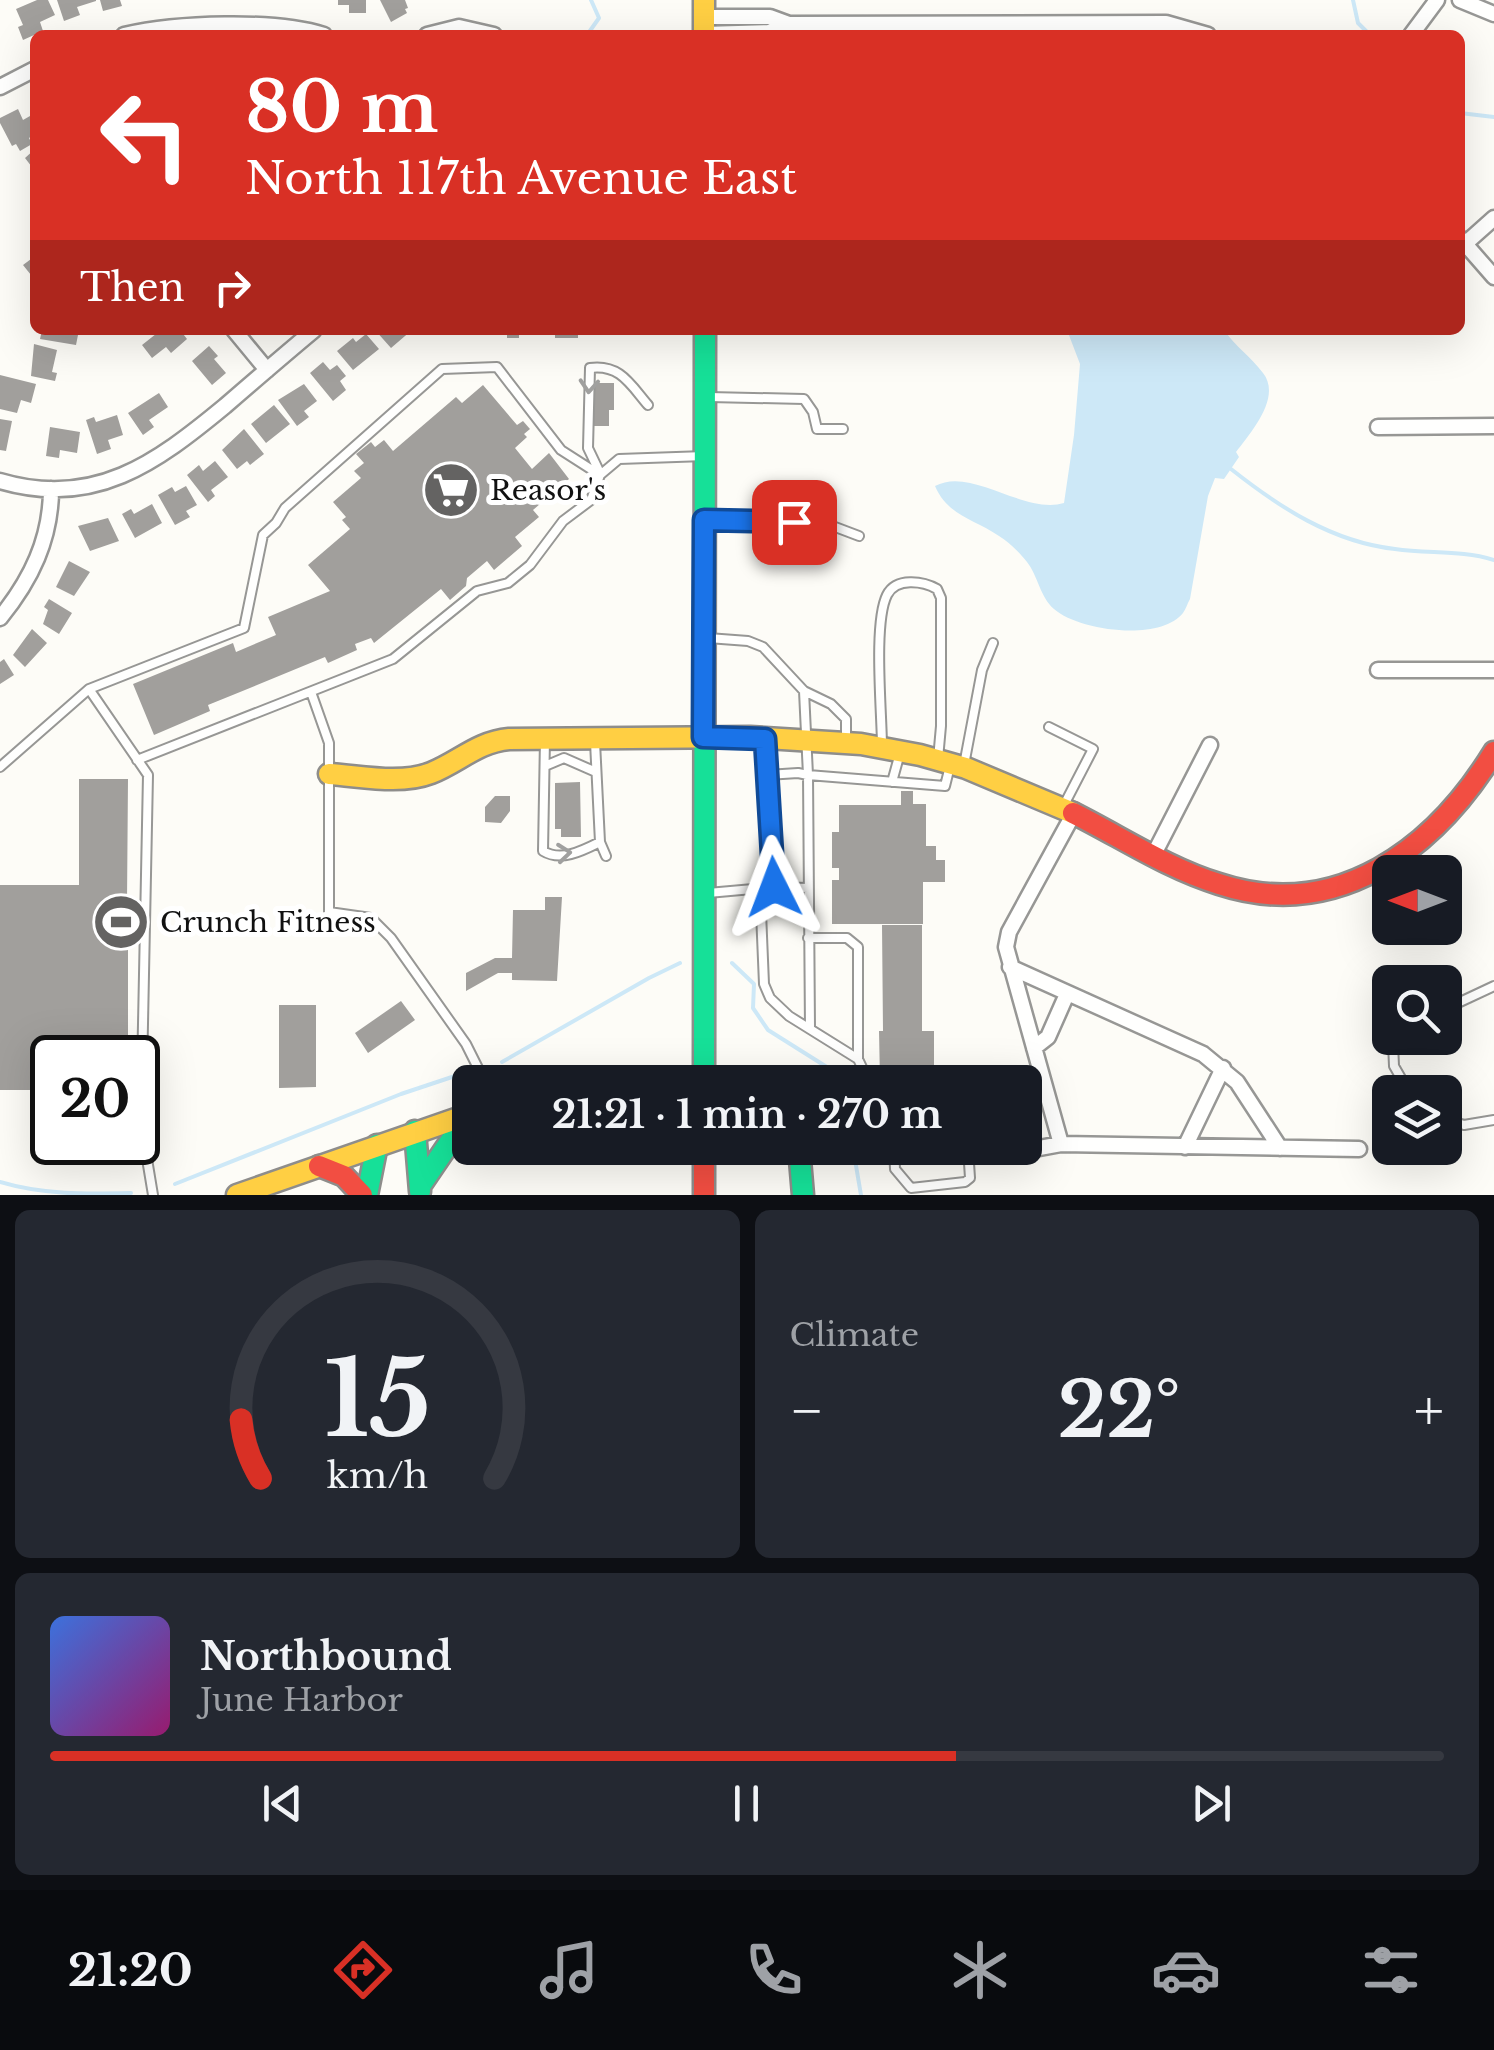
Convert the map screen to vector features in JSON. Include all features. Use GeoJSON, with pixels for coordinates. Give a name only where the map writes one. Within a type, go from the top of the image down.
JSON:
{"type":"FeatureCollection","features":[{"type":"Feature","properties":{"kind":"main road"},"geometry":{"type":"LineString","coordinates":[[704,1065],[705,335]]}},
{"type":"Feature","properties":{"kind":"main road"},"geometry":{"type":"LineString","coordinates":[[330,774],[422,776],[492,740],[703,737],[846,742],[951,762],[1068,811],[1210,881],[1268,894],[1312,891],[1358,880],[1408,853],[1487,781],[1494,752]]}},
{"type":"Feature","properties":{"kind":"main road"},"geometry":{"type":"LineString","coordinates":[[238,1195],[452,1120]]}},
{"type":"Feature","properties":{"kind":"main road"},"geometry":{"type":"LineString","coordinates":[[416,1131],[420,1190]]}},
{"type":"Feature","properties":{"kind":"main road"},"geometry":{"type":"LineString","coordinates":[[420,1190],[452,1141]]}},
{"type":"Feature","properties":{"kind":"main road"},"geometry":{"type":"LineString","coordinates":[[365,1195],[377,1145]]}},
{"type":"Feature","properties":{"kind":"main road"},"geometry":{"type":"LineString","coordinates":[[704,1165],[704,1195]]}},
{"type":"Feature","properties":{"kind":"main road"},"geometry":{"type":"LineString","coordinates":[[800,1165],[803,1195]]}},
{"type":"Feature","properties":{"kind":"main road"},"geometry":{"type":"LineString","coordinates":[[319,1166],[343,1173],[365,1195]]}},
{"type":"Feature","properties":{"kind":"street"},"geometry":{"type":"LineString","coordinates":[[1415,30],[1437,0]]}},
{"type":"Feature","properties":{"kind":"street"},"geometry":{"type":"LineString","coordinates":[[1460,0],[1494,14]]}},
{"type":"Feature","properties":{"kind":"street"},"geometry":{"type":"LineString","coordinates":[[704,22],[756,30]]}},
{"type":"Feature","properties":{"kind":"street"},"geometry":{"type":"LineString","coordinates":[[774,30],[788,24],[862,29],[1024,29],[1166,23],[1190,30]]}},
{"type":"Feature","properties":{"kind":"street"},"geometry":{"type":"LineString","coordinates":[[159,30],[235,30]]}},
{"type":"Feature","properties":{"kind":"street"},"geometry":{"type":"LineString","coordinates":[[265,30],[298,30]]}},
{"type":"Feature","properties":{"kind":"street"},"geometry":{"type":"LineString","coordinates":[[447,30],[472,30]]}},
{"type":"Feature","properties":{"kind":"street"},"geometry":{"type":"LineString","coordinates":[[0,88],[30,72]]}},
{"type":"Feature","properties":{"kind":"street"},"geometry":{"type":"LineString","coordinates":[[1479,256],[1494,218]]}},
{"type":"Feature","properties":{"kind":"street"},"geometry":{"type":"LineString","coordinates":[[238,335],[268,370]]}},
{"type":"Feature","properties":{"kind":"street"},"geometry":{"type":"LineString","coordinates":[[0,481],[51,489],[100,484],[139,470],[182,442],[308,335]]}},
{"type":"Feature","properties":{"kind":"street"},"geometry":{"type":"LineString","coordinates":[[1378,426],[1494,426]]}},
{"type":"Feature","properties":{"kind":"street"},"geometry":{"type":"LineString","coordinates":[[0,618],[42,549],[51,489]]}},
{"type":"Feature","properties":{"kind":"street"},"geometry":{"type":"LineString","coordinates":[[1378,670],[1494,670]]}},
{"type":"Feature","properties":{"kind":"street"},"geometry":{"type":"LineString","coordinates":[[1153,856],[1210,744]]}},
{"type":"Feature","properties":{"kind":"street"},"geometry":{"type":"LineString","coordinates":[[1061,1144],[1006,947],[1009,932],[1068,811]]}},
{"type":"Feature","properties":{"kind":"street"},"geometry":{"type":"LineString","coordinates":[[1010,968],[1204,1054],[1238,1082],[1280,1148]]}},
{"type":"Feature","properties":{"kind":"street"},"geometry":{"type":"LineString","coordinates":[[1034,1048],[1048,1038],[1066,994]]}},
{"type":"Feature","properties":{"kind":"street"},"geometry":{"type":"LineString","coordinates":[[1186,1147],[1223,1068]]}},
{"type":"Feature","properties":{"kind":"street"},"geometry":{"type":"LineString","coordinates":[[1042,1147],[1061,1144],[1359,1150]]}},
{"type":"Feature","properties":{"kind":"lane"},"geometry":{"type":"LineString","coordinates":[[600,475],[588,448],[590,368],[610,367],[620,372],[648,404]]}},
{"type":"Feature","properties":{"kind":"lane"},"geometry":{"type":"LineString","coordinates":[[0,767],[89,689],[244,628],[263,536],[285,508],[442,369],[497,368],[561,450],[600,475]]}},
{"type":"Feature","properties":{"kind":"lane"},"geometry":{"type":"LineString","coordinates":[[705,397],[804,399],[814,412],[817,429],[843,429]]}},
{"type":"Feature","properties":{"kind":"lane"},"geometry":{"type":"LineString","coordinates":[[137,760],[393,659],[477,591],[508,583],[530,565],[563,521],[591,500],[600,475],[619,460],[704,456]]}},
{"type":"Feature","properties":{"kind":"lane"},"geometry":{"type":"LineString","coordinates":[[704,520],[822,522],[858,536]]}},
{"type":"Feature","properties":{"kind":"lane"},"geometry":{"type":"LineString","coordinates":[[892,782],[881,636],[886,597],[906,582],[929,584],[941,598],[951,762]]}},
{"type":"Feature","properties":{"kind":"lane"},"geometry":{"type":"LineString","coordinates":[[704,638],[748,641],[763,647],[804,691],[831,704],[846,720],[846,742]]}},
{"type":"Feature","properties":{"kind":"lane"},"geometry":{"type":"LineString","coordinates":[[767,775],[798,773],[945,786],[993,644]]}},
{"type":"Feature","properties":{"kind":"lane"},"geometry":{"type":"LineString","coordinates":[[89,689],[148,775],[141,1123],[153,1195]]}},
{"type":"Feature","properties":{"kind":"lane"},"geometry":{"type":"LineString","coordinates":[[804,691],[810,1028]]}},
{"type":"Feature","properties":{"kind":"lane"},"geometry":{"type":"LineString","coordinates":[[310,692],[329,744],[329,912],[372,918],[391,938],[477,1065]]}},
{"type":"Feature","properties":{"kind":"lane"},"geometry":{"type":"LineString","coordinates":[[1049,727],[1094,748],[1068,811]]}},
{"type":"Feature","properties":{"kind":"lane"},"geometry":{"type":"LineString","coordinates":[[545,739],[543,851],[556,857],[580,852],[600,842]]}},
{"type":"Feature","properties":{"kind":"lane"},"geometry":{"type":"LineString","coordinates":[[595,739],[600,842],[606,856]]}},
{"type":"Feature","properties":{"kind":"lane"},"geometry":{"type":"LineString","coordinates":[[765,739],[774,887]]}},
{"type":"Feature","properties":{"kind":"lane"},"geometry":{"type":"LineString","coordinates":[[545,766],[564,758],[596,772]]}},
{"type":"Feature","properties":{"kind":"lane"},"geometry":{"type":"LineString","coordinates":[[760,888],[764,984],[770,998],[789,1016],[858,1059]]}},
{"type":"Feature","properties":{"kind":"lane"},"geometry":{"type":"LineString","coordinates":[[704,893],[808,888]]}},
{"type":"Feature","properties":{"kind":"lane"},"geometry":{"type":"LineString","coordinates":[[808,938],[848,938],[858,946],[861,1065]]}},
{"type":"Feature","properties":{"kind":"lane"},"geometry":{"type":"LineString","coordinates":[[1462,1001],[1494,986]]}},
{"type":"Feature","properties":{"kind":"lane"},"geometry":{"type":"LineString","coordinates":[[1462,1124],[1494,1120]]}},
{"type":"Feature","properties":{"kind":"lane"},"geometry":{"type":"LineString","coordinates":[[896,1165],[912,1188],[965,1182],[970,1178],[969,1165]]}},
{"type":"Feature","properties":{"kind":"water"},"geometry":{"type":"Polygon","coordinates":[[[1069,335],[1228,335],[1268,382],[1269,393],[1262,414],[1236,452],[1239,457],[1224,479],[1215,478],[1208,496],[1190,599],[1183,613],[1157,628],[1100,628],[1066,617],[1049,604],[1018,551],[954,511],[935,486],[949,481],[965,482],[1032,503],[1064,503],[1080,364],[1069,335]]]}},
{"type":"Feature","properties":{"kind":"building"},"geometry":{"type":"Polygon","coordinates":[[[48,0],[55,15],[40,22],[43,30],[30,30],[30,37],[23,40],[18,27],[23,25],[16,9],[48,0]]]}},
{"type":"Feature","properties":{"kind":"building"},"geometry":{"type":"Polygon","coordinates":[[[57,0],[96,1],[77,7],[80,15],[64,21],[57,0]]]}},
{"type":"Feature","properties":{"kind":"building"},"geometry":{"type":"Polygon","coordinates":[[[100,0],[120,0],[122,6],[103,11],[100,0]]]}},
{"type":"Feature","properties":{"kind":"building"},"geometry":{"type":"Polygon","coordinates":[[[338,0],[366,0],[366,13],[349,13],[349,5],[338,5],[338,0]]]}},
{"type":"Feature","properties":{"kind":"building"},"geometry":{"type":"Polygon","coordinates":[[[380,0],[405,0],[407,13],[391,22],[380,0]]]}},
{"type":"Feature","properties":{"kind":"building"},"geometry":{"type":"Polygon","coordinates":[[[18,109],[23,120],[30,116],[30,145],[20,151],[16,144],[12,146],[0,118],[18,109]]]}},
{"type":"Feature","properties":{"kind":"building"},"geometry":{"type":"Polygon","coordinates":[[[41,335],[78,335],[76,345],[40,339],[41,335]]]}},
{"type":"Feature","properties":{"kind":"building"},"geometry":{"type":"Polygon","coordinates":[[[155,335],[184,335],[187,339],[171,353],[166,347],[152,358],[142,345],[155,335]]]}},
{"type":"Feature","properties":{"kind":"building"},"geometry":{"type":"Polygon","coordinates":[[[367,335],[379,349],[353,370],[337,351],[353,338],[356,342],[367,335]]]}},
{"type":"Feature","properties":{"kind":"building"},"geometry":{"type":"Polygon","coordinates":[[[379,335],[406,335],[391,348],[379,335]]]}},
{"type":"Feature","properties":{"kind":"building"},"geometry":{"type":"Polygon","coordinates":[[[555,335],[578,335],[578,338],[555,335]]]}},
{"type":"Feature","properties":{"kind":"building"},"geometry":{"type":"Polygon","coordinates":[[[34,344],[57,350],[52,372],[57,373],[55,381],[31,376],[34,344]]]}},
{"type":"Feature","properties":{"kind":"building"},"geometry":{"type":"Polygon","coordinates":[[[209,346],[226,373],[212,385],[192,361],[209,346]]]}},
{"type":"Feature","properties":{"kind":"building"},"geometry":{"type":"Polygon","coordinates":[[[323,362],[330,370],[337,365],[346,376],[340,381],[346,390],[333,401],[310,373],[323,362]]]}},
{"type":"Feature","properties":{"kind":"building"},"geometry":{"type":"Polygon","coordinates":[[[0,375],[36,384],[31,403],[21,400],[17,413],[0,409],[0,375]]]}},
{"type":"Feature","properties":{"kind":"building"},"geometry":{"type":"Polygon","coordinates":[[[593,383],[614,383],[614,410],[609,410],[609,426],[593,426],[593,405],[589,405],[593,383]]]}},
{"type":"Feature","properties":{"kind":"building"},"geometry":{"type":"Polygon","coordinates":[[[304,384],[317,401],[304,411],[309,417],[297,426],[278,400],[304,384]]]}},
{"type":"Feature","properties":{"kind":"building","name":"Reasor's"},"geometry":{"type":"Polygon","coordinates":[[[483,385],[517,425],[523,421],[530,429],[515,448],[532,469],[549,453],[569,479],[533,510],[539,517],[515,537],[522,546],[494,570],[487,561],[450,600],[441,589],[374,643],[371,638],[355,644],[357,650],[328,663],[325,657],[208,705],[210,711],[154,735],[133,684],[233,643],[236,652],[276,635],[268,617],[330,591],[308,565],[350,529],[342,520],[346,517],[333,502],[361,478],[354,471],[364,463],[356,454],[371,442],[375,447],[384,440],[393,451],[456,397],[462,403],[483,385]]]}},
{"type":"Feature","properties":{"kind":"building"},"geometry":{"type":"Polygon","coordinates":[[[159,393],[168,407],[149,420],[154,427],[143,435],[128,413],[159,393]]]}},
{"type":"Feature","properties":{"kind":"building"},"geometry":{"type":"Polygon","coordinates":[[[274,405],[290,424],[266,443],[251,424],[274,405]]]}},
{"type":"Feature","properties":{"kind":"building"},"geometry":{"type":"Polygon","coordinates":[[[117,415],[123,435],[108,440],[111,449],[97,454],[86,420],[94,417],[96,422],[117,415]]]}},
{"type":"Feature","properties":{"kind":"building"},"geometry":{"type":"Polygon","coordinates":[[[0,419],[12,421],[6,451],[0,450],[0,419]]]}},
{"type":"Feature","properties":{"kind":"building"},"geometry":{"type":"Polygon","coordinates":[[[50,427],[80,432],[77,453],[60,450],[59,458],[46,456],[50,427]]]}},
{"type":"Feature","properties":{"kind":"building"},"geometry":{"type":"Polygon","coordinates":[[[244,429],[264,454],[237,469],[222,450],[244,429]]]}},
{"type":"Feature","properties":{"kind":"building"},"geometry":{"type":"Polygon","coordinates":[[[215,461],[228,477],[211,490],[215,496],[208,502],[187,475],[199,465],[203,471],[215,461]]]}},
{"type":"Feature","properties":{"kind":"building"},"geometry":{"type":"Polygon","coordinates":[[[186,486],[197,505],[186,511],[190,517],[175,525],[158,495],[172,487],[175,492],[186,486]]]}},
{"type":"Feature","properties":{"kind":"building"},"geometry":{"type":"Polygon","coordinates":[[[152,504],[162,523],[135,538],[122,514],[131,509],[134,514],[152,504]]]}},
{"type":"Feature","properties":{"kind":"building"},"geometry":{"type":"Polygon","coordinates":[[[108,518],[119,541],[90,551],[78,526],[108,518]]]}},
{"type":"Feature","properties":{"kind":"building"},"geometry":{"type":"Polygon","coordinates":[[[69,561],[90,572],[74,596],[56,587],[69,561]]]}},
{"type":"Feature","properties":{"kind":"building"},"geometry":{"type":"Polygon","coordinates":[[[49,599],[72,613],[59,634],[43,624],[49,599]]]}},
{"type":"Feature","properties":{"kind":"building"},"geometry":{"type":"Polygon","coordinates":[[[32,629],[47,643],[25,667],[13,655],[32,629]]]}},
{"type":"Feature","properties":{"kind":"building"},"geometry":{"type":"Polygon","coordinates":[[[4,659],[14,675],[0,684],[0,662],[4,659]]]}},
{"type":"Feature","properties":{"kind":"building"},"geometry":{"type":"Polygon","coordinates":[[[79,779],[128,779],[127,901],[138,901],[138,945],[128,945],[128,1035],[30,1035],[30,1090],[0,1090],[0,885],[79,885],[79,779]]]}},
{"type":"Feature","properties":{"kind":"building"},"geometry":{"type":"Polygon","coordinates":[[[580,782],[581,837],[561,837],[561,829],[555,829],[555,783],[580,782]]]}},
{"type":"Feature","properties":{"kind":"building"},"geometry":{"type":"Polygon","coordinates":[[[901,791],[913,791],[913,804],[926,804],[926,846],[936,846],[936,860],[945,860],[945,882],[923,882],[923,924],[832,924],[832,880],[839,880],[839,868],[832,868],[832,832],[839,832],[839,805],[901,805],[901,791]]]}},
{"type":"Feature","properties":{"kind":"building"},"geometry":{"type":"Polygon","coordinates":[[[495,796],[510,796],[510,811],[501,823],[485,822],[485,807],[495,796]]]}},
{"type":"Feature","properties":{"kind":"building"},"geometry":{"type":"Polygon","coordinates":[[[545,897],[562,897],[557,981],[512,980],[512,973],[498,973],[466,991],[466,973],[495,958],[512,958],[513,910],[545,910],[545,897]]]}},
{"type":"Feature","properties":{"kind":"building"},"geometry":{"type":"Polygon","coordinates":[[[882,925],[922,925],[922,1031],[934,1031],[934,1065],[880,1065],[879,1031],[883,1031],[882,925]]]}},
{"type":"Feature","properties":{"kind":"building"},"geometry":{"type":"Polygon","coordinates":[[[401,1001],[415,1020],[368,1053],[355,1033],[401,1001]]]}},
{"type":"Feature","properties":{"kind":"building"},"geometry":{"type":"Polygon","coordinates":[[[279,1005],[316,1005],[316,1087],[279,1088],[279,1005]]]}},
{"type":"Feature","properties":{"kind":"waterway"},"geometry":{"type":"LineString","coordinates":[[591,0],[599,18],[591,30]]}},
{"type":"Feature","properties":{"kind":"waterway"},"geometry":{"type":"LineString","coordinates":[[1353,0],[1358,23],[1365,30]]}},
{"type":"Feature","properties":{"kind":"waterway"},"geometry":{"type":"LineString","coordinates":[[1465,114],[1494,117]]}},
{"type":"Feature","properties":{"kind":"waterway"},"geometry":{"type":"LineString","coordinates":[[1231,469],[1307,521],[1350,539],[1395,549],[1494,560]]}},
{"type":"Feature","properties":{"kind":"waterway"},"geometry":{"type":"LineString","coordinates":[[502,1062],[680,963]]}},
{"type":"Feature","properties":{"kind":"waterway"},"geometry":{"type":"LineString","coordinates":[[732,963],[754,984],[753,1008],[768,1030],[824,1065]]}},
{"type":"Feature","properties":{"kind":"waterway"},"geometry":{"type":"LineString","coordinates":[[175,1184],[452,1077]]}},
{"type":"Feature","properties":{"kind":"waterway"},"geometry":{"type":"LineString","coordinates":[[856,1165],[861,1195]]}},
{"type":"Feature","properties":{"kind":"waterway"},"geometry":{"type":"LineString","coordinates":[[0,1182],[48,1191],[131,1193]]}},
{"type":"Feature","properties":{"kind":"traffic: fast"},"geometry":{"type":"LineString","coordinates":[[704,1065],[705,335]]}},
{"type":"Feature","properties":{"kind":"traffic: fast"},"geometry":{"type":"LineString","coordinates":[[415,1131],[420,1191]]}},
{"type":"Feature","properties":{"kind":"traffic: fast"},"geometry":{"type":"LineString","coordinates":[[420,1186],[452,1139]]}},
{"type":"Feature","properties":{"kind":"traffic: fast"},"geometry":{"type":"LineString","coordinates":[[367,1195],[377,1145]]}},
{"type":"Feature","properties":{"kind":"traffic: fast"},"geometry":{"type":"LineString","coordinates":[[800,1165],[803,1195]]}},
{"type":"Feature","properties":{"kind":"traffic: slow"},"geometry":{"type":"LineString","coordinates":[[704,0],[704,30]]}},
{"type":"Feature","properties":{"kind":"traffic: slow"},"geometry":{"type":"LineString","coordinates":[[329,774],[380,779],[419,777],[487,744],[509,739],[750,737],[861,744],[920,755],[966,768],[1073,813]]}},
{"type":"Feature","properties":{"kind":"traffic: slow"},"geometry":{"type":"LineString","coordinates":[[237,1195],[452,1120]]}},
{"type":"Feature","properties":{"kind":"traffic: jam"},"geometry":{"type":"LineString","coordinates":[[1073,813],[1163,861],[1219,884],[1263,893],[1304,893],[1343,885],[1379,869],[1412,846],[1443,819],[1494,752]]}},
{"type":"Feature","properties":{"kind":"traffic: jam"},"geometry":{"type":"LineString","coordinates":[[704,1165],[704,1195]]}},
{"type":"Feature","properties":{"kind":"traffic: jam"},"geometry":{"type":"LineString","coordinates":[[319,1166],[344,1176],[362,1195]]}},
{"type":"Feature","properties":{"kind":"place","name":"Reasor's"},"geometry":{"type":"Point","coordinates":[451,490]}},
{"type":"Feature","properties":{"kind":"place","name":"Crunch Fitness"},"geometry":{"type":"Point","coordinates":[121,922]}},
{"type":"Feature","properties":{"kind":"route"},"geometry":{"type":"LineString","coordinates":[[774,887],[765,739],[703,737],[704,520],[794,522]]}}]}
